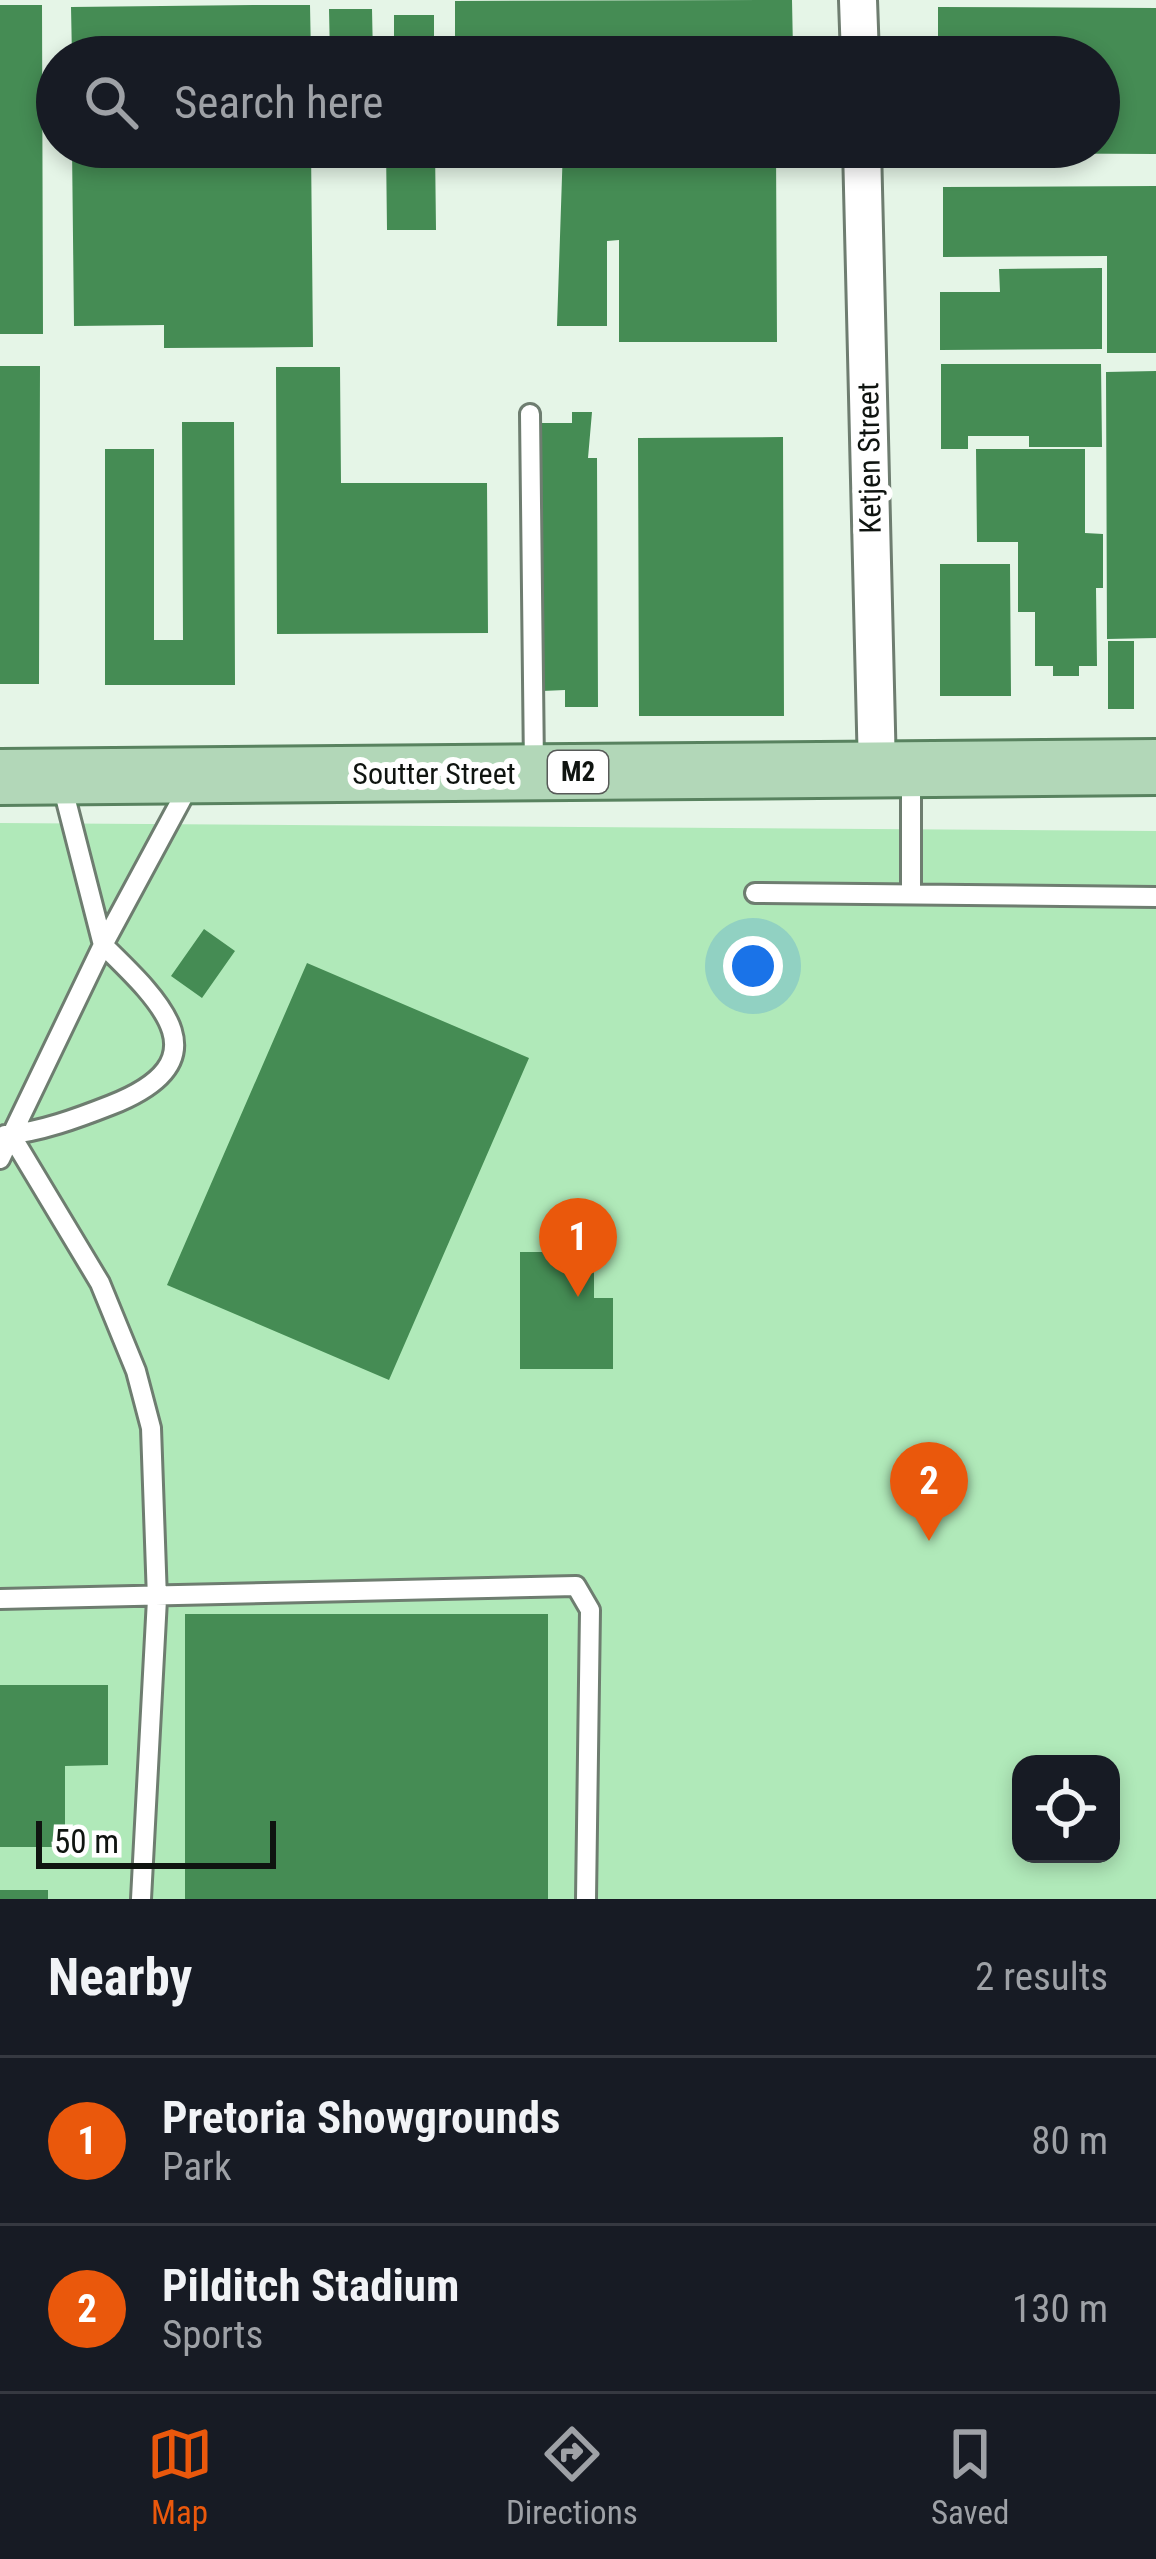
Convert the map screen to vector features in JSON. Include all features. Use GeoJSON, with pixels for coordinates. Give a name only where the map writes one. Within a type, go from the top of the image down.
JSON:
{"type":"FeatureCollection","features":[{"type":"Feature","properties":{"kind":"main road","name":"Soutter Street"},"geometry":{"type":"LineString","coordinates":[[0,777],[1156,767]]}},
{"type":"Feature","properties":{"kind":"street"},"geometry":{"type":"LineString","coordinates":[[858,0],[859,36]]}},
{"type":"Feature","properties":{"kind":"street","name":"Ketjen Street"},"geometry":{"type":"LineString","coordinates":[[863,168],[894,770]]}},
{"type":"Feature","properties":{"kind":"lane"},"geometry":{"type":"LineString","coordinates":[[530,414],[534,772]]}},
{"type":"Feature","properties":{"kind":"lane"},"geometry":{"type":"LineString","coordinates":[[894,770],[911,893]]}},
{"type":"Feature","properties":{"kind":"lane"},"geometry":{"type":"LineString","coordinates":[[0,1159],[6,1135],[195,776]]}},
{"type":"Feature","properties":{"kind":"lane"},"geometry":{"type":"LineString","coordinates":[[6,1135],[120,1102],[156,1086],[174,1064],[176,1043],[167,1022],[144,985],[103,945],[60,777]]}},
{"type":"Feature","properties":{"kind":"lane"},"geometry":{"type":"LineString","coordinates":[[755,893],[1156,897]]}},
{"type":"Feature","properties":{"kind":"lane"},"geometry":{"type":"LineString","coordinates":[[6,1135],[100,1283],[145,1398],[151,1428],[157,1599],[141,1899]]}},
{"type":"Feature","properties":{"kind":"lane"},"geometry":{"type":"LineString","coordinates":[[0,1598],[157,1599],[524,1583],[576,1586],[590,1610],[586,1899]]}},
{"type":"Feature","properties":{"kind":"green space"},"geometry":{"type":"Polygon","coordinates":[[[0,823],[1156,831],[1156,1899],[0,1899],[0,823]]]}},
{"type":"Feature","properties":{"kind":"building"},"geometry":{"type":"Polygon","coordinates":[[[792,0],[793,36],[455,36],[455,1],[792,0]]]}},
{"type":"Feature","properties":{"kind":"building"},"geometry":{"type":"Polygon","coordinates":[[[0,5],[42,5],[42,36],[36,36],[36,168],[42,168],[43,334],[0,334],[0,5]]]}},
{"type":"Feature","properties":{"kind":"building"},"geometry":{"type":"Polygon","coordinates":[[[310,5],[311,36],[72,36],[71,7],[310,5]]]}},
{"type":"Feature","properties":{"kind":"building"},"geometry":{"type":"Polygon","coordinates":[[[938,7],[1156,8],[1156,154],[1120,154],[1120,36],[938,36],[938,7]]]}},
{"type":"Feature","properties":{"kind":"building"},"geometry":{"type":"Polygon","coordinates":[[[329,9],[372,9],[373,36],[330,36],[329,9]]]}},
{"type":"Feature","properties":{"kind":"building"},"geometry":{"type":"Polygon","coordinates":[[[394,15],[434,15],[434,36],[394,36],[394,15]]]}},
{"type":"Feature","properties":{"kind":"building"},"geometry":{"type":"Polygon","coordinates":[[[72,168],[311,168],[313,347],[164,348],[164,325],[74,326],[72,168]]]}},
{"type":"Feature","properties":{"kind":"building"},"geometry":{"type":"Polygon","coordinates":[[[386,168],[435,168],[436,230],[387,230],[386,168]]]}},
{"type":"Feature","properties":{"kind":"building"},"geometry":{"type":"Polygon","coordinates":[[[562,168],[776,168],[777,342],[619,342],[619,240],[607,241],[607,326],[557,326],[562,168]]]}},
{"type":"Feature","properties":{"kind":"building"},"geometry":{"type":"Polygon","coordinates":[[[1156,186],[1156,353],[1107,353],[1107,256],[943,257],[943,187],[1156,186]]]}},
{"type":"Feature","properties":{"kind":"building"},"geometry":{"type":"Polygon","coordinates":[[[1102,268],[1102,349],[940,350],[940,292],[1000,292],[999,269],[1102,268]]]}},
{"type":"Feature","properties":{"kind":"building"},"geometry":{"type":"Polygon","coordinates":[[[941,364],[1101,364],[1102,447],[1029,447],[1029,436],[968,436],[968,449],[941,449],[941,364]]]}},
{"type":"Feature","properties":{"kind":"building"},"geometry":{"type":"Polygon","coordinates":[[[0,366],[40,366],[39,684],[0,684],[0,366]]]}},
{"type":"Feature","properties":{"kind":"building"},"geometry":{"type":"Polygon","coordinates":[[[276,367],[340,367],[341,483],[487,483],[488,633],[277,634],[276,367]]]}},
{"type":"Feature","properties":{"kind":"building"},"geometry":{"type":"Polygon","coordinates":[[[1156,371],[1156,638],[1107,639],[1106,372],[1156,371]]]}},
{"type":"Feature","properties":{"kind":"building"},"geometry":{"type":"Polygon","coordinates":[[[572,412],[592,412],[588,458],[597,458],[598,707],[565,707],[565,690],[542,691],[541,423],[572,423],[572,412]]]}},
{"type":"Feature","properties":{"kind":"building"},"geometry":{"type":"Polygon","coordinates":[[[182,422],[234,422],[235,685],[105,685],[105,449],[154,449],[154,640],[183,640],[182,422]]]}},
{"type":"Feature","properties":{"kind":"building"},"geometry":{"type":"Polygon","coordinates":[[[783,437],[784,716],[639,716],[638,438],[783,437]]]}},
{"type":"Feature","properties":{"kind":"building"},"geometry":{"type":"Polygon","coordinates":[[[976,449],[1085,449],[1085,533],[1103,534],[1103,588],[1096,588],[1097,666],[1079,666],[1079,676],[1053,676],[1053,666],[1035,666],[1035,612],[1018,612],[1018,542],[977,542],[976,449]]]}},
{"type":"Feature","properties":{"kind":"building"},"geometry":{"type":"Polygon","coordinates":[[[940,564],[1010,564],[1011,696],[940,696],[940,564]]]}},
{"type":"Feature","properties":{"kind":"building"},"geometry":{"type":"Polygon","coordinates":[[[1108,641],[1134,641],[1134,709],[1108,709],[1108,641]]]}},
{"type":"Feature","properties":{"kind":"building"},"geometry":{"type":"Polygon","coordinates":[[[204,929],[235,951],[202,998],[171,976],[204,929]]]}},
{"type":"Feature","properties":{"kind":"building"},"geometry":{"type":"Polygon","coordinates":[[[307,963],[529,1058],[389,1380],[167,1285],[307,963]]]}},
{"type":"Feature","properties":{"kind":"building"},"geometry":{"type":"Polygon","coordinates":[[[520,1252],[594,1252],[594,1298],[613,1298],[613,1369],[520,1369],[520,1252]]]}},
{"type":"Feature","properties":{"kind":"building"},"geometry":{"type":"Polygon","coordinates":[[[185,1614],[548,1614],[548,1899],[185,1899],[185,1614]]]}},
{"type":"Feature","properties":{"kind":"building"},"geometry":{"type":"Polygon","coordinates":[[[0,1685],[108,1685],[108,1765],[65,1766],[65,1847],[0,1847],[0,1685]]]}},
{"type":"Feature","properties":{"kind":"building"},"geometry":{"type":"Polygon","coordinates":[[[0,1890],[48,1890],[48,1899],[0,1899],[0,1890]]]}},
{"type":"Feature","properties":{"kind":"place","name":"Pretoria Showgrounds"},"geometry":{"type":"Point","coordinates":[578,1297]}},
{"type":"Feature","properties":{"kind":"place","name":"Pilditch Stadium"},"geometry":{"type":"Point","coordinates":[929,1541]}}]}
